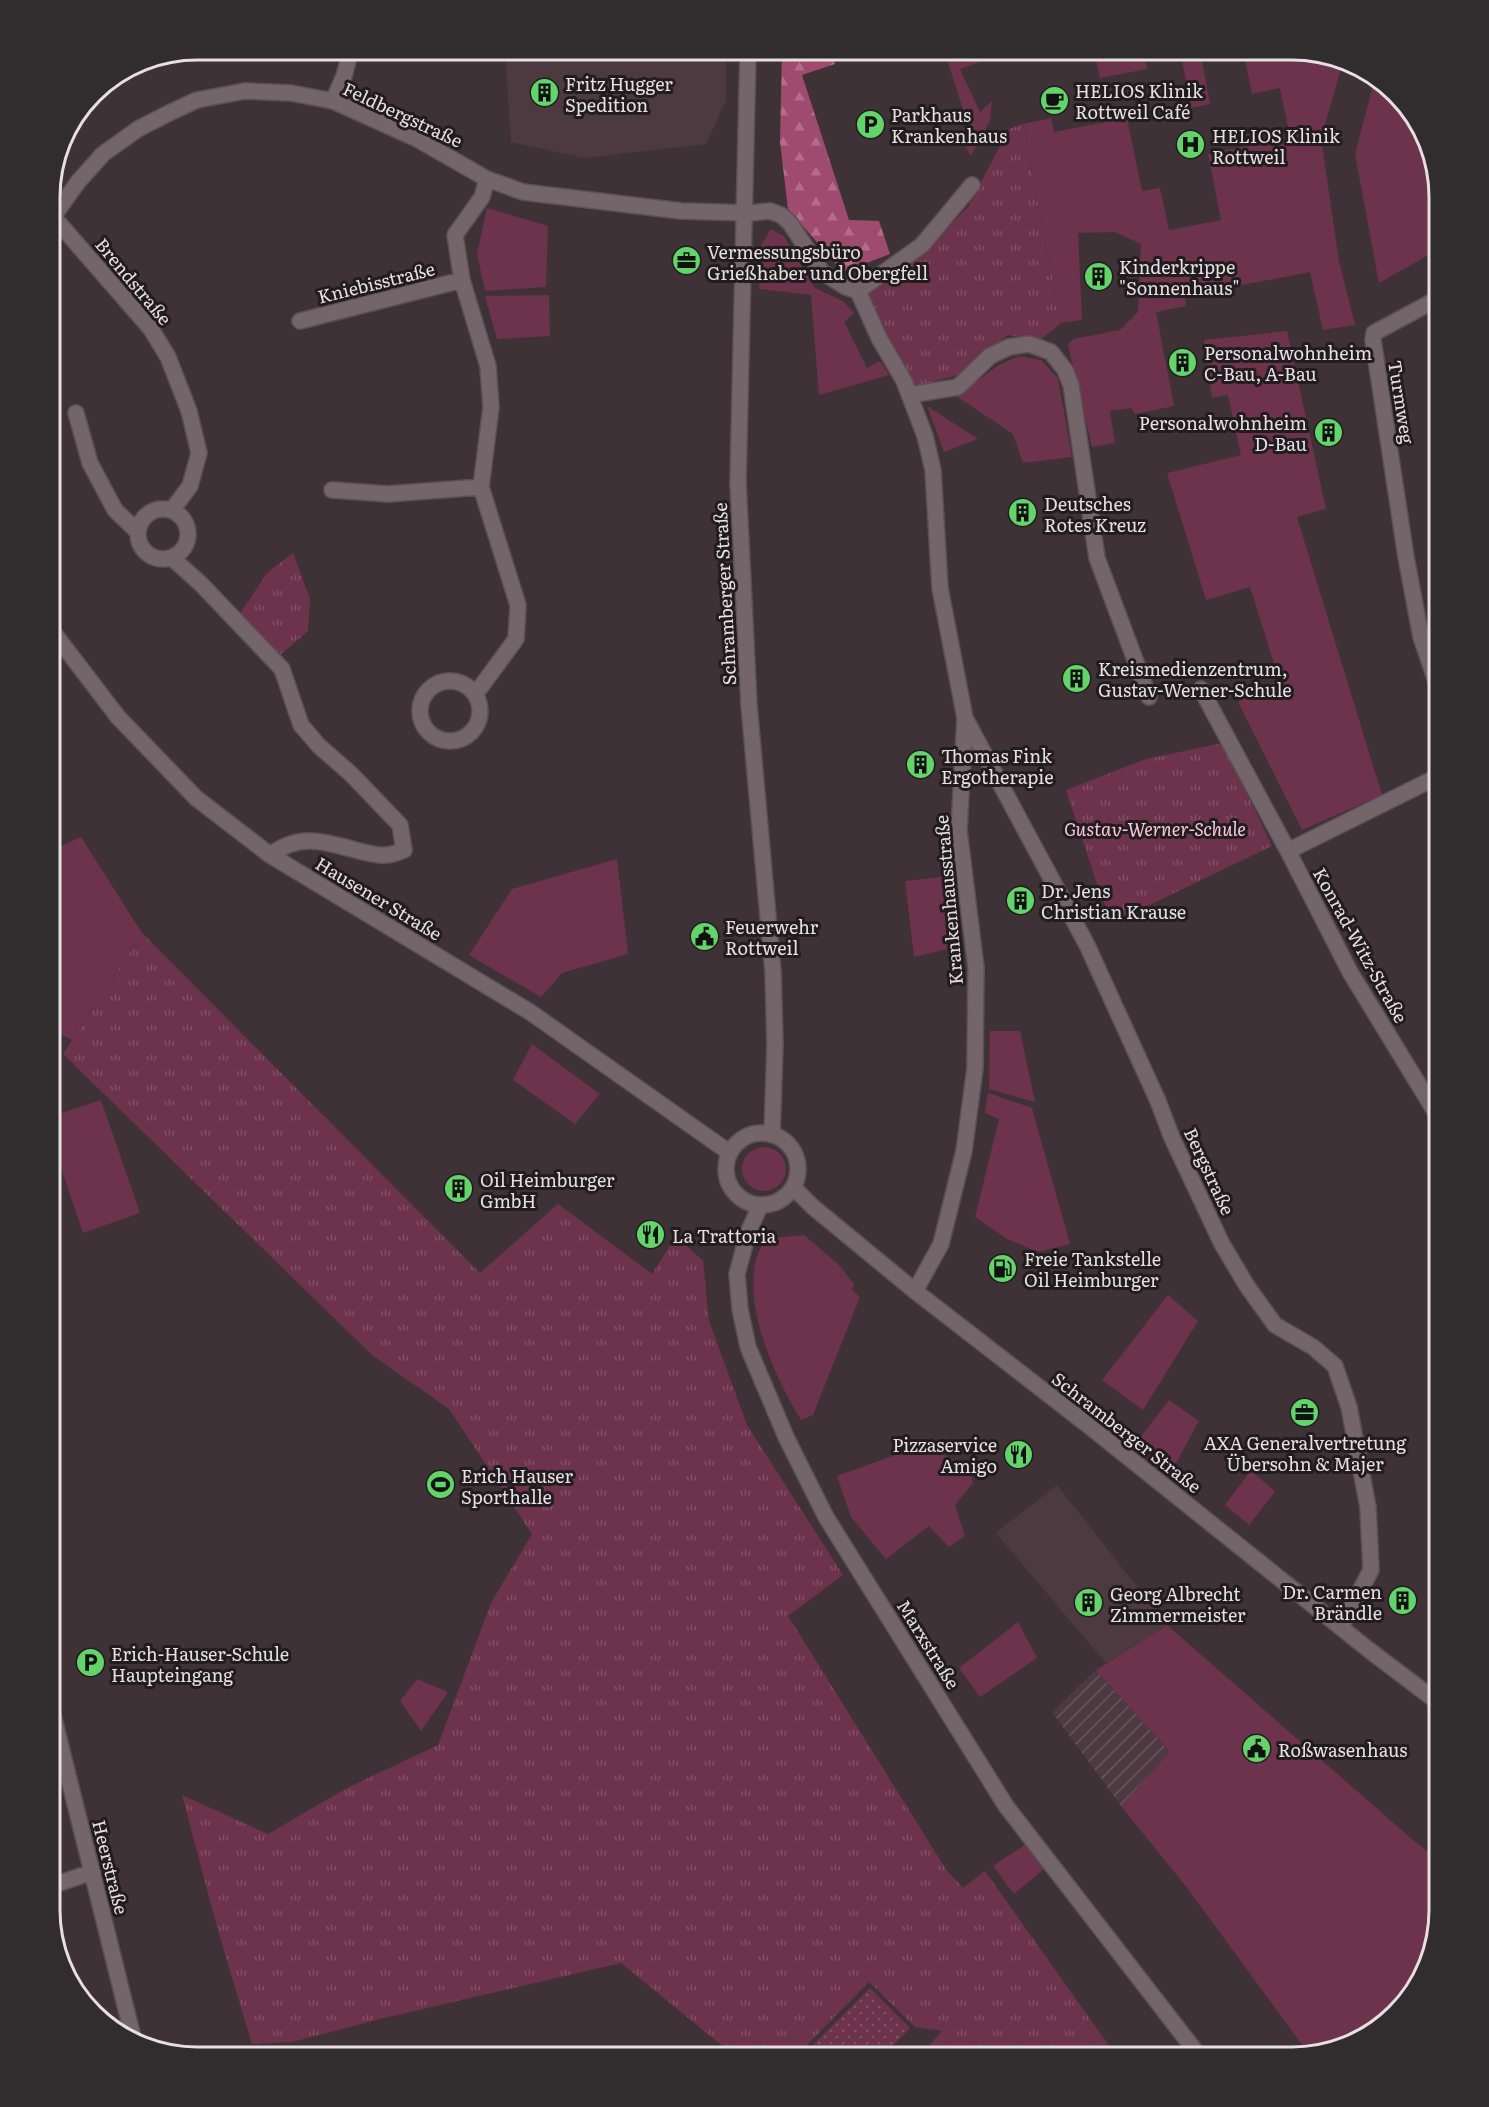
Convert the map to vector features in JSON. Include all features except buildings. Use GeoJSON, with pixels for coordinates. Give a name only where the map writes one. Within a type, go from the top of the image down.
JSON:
{"type":"FeatureCollection","features":[{"type":"Feature","properties":{"kind":"street"},"geometry":{"type":"LineString","coordinates":[[333,101],[348,60]]}},
{"type":"Feature","properties":{"kind":"street","name":"Schramberger Straße"},"geometry":{"type":"LineString","coordinates":[[748,60],[738,482],[749,705],[773,972],[775,1044],[772,1135]]}},
{"type":"Feature","properties":{"kind":"street","name":"Feldbergstraße"},"geometry":{"type":"LineString","coordinates":[[60,205],[103,154],[138,129],[197,100],[245,91],[291,93],[333,101],[417,139],[488,179],[524,192],[681,211],[744,212]]}},
{"type":"Feature","properties":{"kind":"street","name":"Kniebisstraße"},"geometry":{"type":"LineString","coordinates":[[474,691],[480,688],[516,639],[518,604],[481,488],[491,407],[488,366],[462,280],[455,235],[482,197],[488,179]]}},
{"type":"Feature","properties":{"kind":"street"},"geometry":{"type":"LineString","coordinates":[[744,212],[770,211],[781,215],[790,223],[822,272],[846,287],[858,291],[922,245],[972,185]]}},
{"type":"Feature","properties":{"kind":"street","name":"Brendstraße"},"geometry":{"type":"LineString","coordinates":[[60,227],[151,329],[168,357],[189,411],[199,453],[190,486],[172,510]]}},
{"type":"Feature","properties":{"kind":"street","name":"Kniebisstraße"},"geometry":{"type":"LineString","coordinates":[[300,321],[462,280]]}},
{"type":"Feature","properties":{"kind":"street","name":"Krankenhausstraße"},"geometry":{"type":"LineString","coordinates":[[858,291],[879,338],[904,381],[925,436],[933,470],[940,588],[964,718],[959,830],[976,968],[975,1068],[964,1150],[941,1244],[915,1291]]}},
{"type":"Feature","properties":{"kind":"street","name":"Turmweg"},"geometry":{"type":"LineString","coordinates":[[1429,304],[1374,333],[1373,340],[1406,557],[1421,637],[1429,659]]}},
{"type":"Feature","properties":{"kind":"street"},"geometry":{"type":"LineString","coordinates":[[909,395],[958,387],[990,356],[1009,347],[1029,344],[1052,352],[1065,370],[1071,386],[1098,558],[1149,696]]}},
{"type":"Feature","properties":{"kind":"street"},"geometry":{"type":"LineString","coordinates":[[76,413],[90,463],[115,510],[138,532]]}},
{"type":"Feature","properties":{"kind":"street"},"geometry":{"type":"LineString","coordinates":[[332,490],[388,495],[481,488]]}},
{"type":"Feature","properties":{"kind":"street"},"geometry":{"type":"LineString","coordinates":[[165,509],[172,510],[180,515],[189,530],[186,547],[172,558],[151,557],[141,546],[138,532],[140,525],[150,513],[165,509]]}},
{"type":"Feature","properties":{"kind":"street"},"geometry":{"type":"LineString","coordinates":[[172,558],[201,584],[282,669],[301,725],[319,746],[359,782],[400,825],[404,850],[387,855],[373,854],[320,840],[282,846],[270,855]]}},
{"type":"Feature","properties":{"kind":"street","name":"Hausener Straße"},"geometry":{"type":"LineString","coordinates":[[60,641],[118,717],[196,798],[270,855],[530,1012],[730,1153]]}},
{"type":"Feature","properties":{"kind":"street"},"geometry":{"type":"LineString","coordinates":[[449,680],[459,681],[474,691],[481,710],[475,729],[467,736],[448,741],[439,739],[425,728],[420,710],[425,693],[432,686],[449,680]]}},
{"type":"Feature","properties":{"kind":"street","name":"Konrad-Witz-Straße"},"geometry":{"type":"LineString","coordinates":[[1201,689],[1350,972],[1429,1100]]}},
{"type":"Feature","properties":{"kind":"street","name":"Bergstraße"},"geometry":{"type":"LineString","coordinates":[[964,718],[1088,945],[1158,1101],[1172,1138],[1222,1244],[1247,1286],[1275,1325],[1313,1347],[1335,1366],[1349,1407],[1368,1507],[1371,1570],[1341,1627]]}},
{"type":"Feature","properties":{"kind":"street"},"geometry":{"type":"LineString","coordinates":[[1288,851],[1429,781]]}},
{"type":"Feature","properties":{"kind":"street"},"geometry":{"type":"LineString","coordinates":[[760,1133],[772,1135],[783,1139],[796,1156],[799,1167],[798,1178],[794,1188],[779,1202],[760,1206],[750,1204],[733,1191],[726,1173],[727,1162],[730,1153],[738,1143],[748,1136],[760,1133]]}},
{"type":"Feature","properties":{"kind":"street","name":"Schramberger Straße"},"geometry":{"type":"LineString","coordinates":[[794,1188],[813,1207],[915,1291],[1429,1695]]}},
{"type":"Feature","properties":{"kind":"street","name":"Marxstraße"},"geometry":{"type":"LineString","coordinates":[[760,1206],[748,1233],[737,1274],[740,1309],[746,1338],[786,1437],[826,1517],[1006,1806],[1192,2047]]}},
{"type":"Feature","properties":{"kind":"street","name":"Heerstraße"},"geometry":{"type":"LineString","coordinates":[[60,1743],[131,2031]]}},
{"type":"Feature","properties":{"kind":"street"},"geometry":{"type":"LineString","coordinates":[[60,1883],[92,1872]]}},
{"type":"Feature","properties":{"kind":"shaded area"},"geometry":{"type":"Polygon","coordinates":[[[506,60],[726,60],[726,100],[706,144],[584,158],[511,142],[506,60]]]}},
{"type":"Feature","properties":{"kind":"shaded area"},"geometry":{"type":"Polygon","coordinates":[[[1057,1485],[1167,1625],[1106,1663],[996,1533],[1057,1485]]]}},
{"type":"Feature","properties":{"kind":"shaded area"},"geometry":{"type":"Polygon","coordinates":[[[1096,1670],[1170,1752],[1121,1806],[1052,1712],[1096,1670]]]}},
{"type":"Feature","properties":{"kind":"green space"},"geometry":{"type":"Polygon","coordinates":[[[782,60],[834,60],[835,64],[802,75],[849,220],[879,221],[890,254],[843,272],[788,209],[780,142],[782,60]]]}},
{"type":"Feature","properties":{"kind":"green space"},"geometry":{"type":"Polygon","coordinates":[[[947,60],[984,60],[960,69],[980,112],[992,101],[990,120],[971,156],[957,133],[968,125],[947,60]]]}},
{"type":"Feature","properties":{"kind":"green space"},"geometry":{"type":"Polygon","coordinates":[[[1096,60],[1145,60],[1147,69],[1100,78],[1096,60]]]}},
{"type":"Feature","properties":{"kind":"green space"},"geometry":{"type":"Polygon","coordinates":[[[1182,60],[1202,60],[1210,104],[1191,108],[1182,60]]]}},
{"type":"Feature","properties":{"kind":"green space"},"geometry":{"type":"Polygon","coordinates":[[[1245,60],[1301,60],[1341,69],[1321,138],[1339,261],[1355,325],[1323,330],[1310,272],[1185,296],[1186,306],[1156,312],[1174,406],[1135,414],[1131,408],[1110,411],[1115,443],[1092,447],[1068,345],[1073,339],[1120,330],[1138,312],[1141,244],[1115,232],[1078,233],[1082,320],[1061,323],[1023,124],[1051,118],[1054,132],[1127,118],[1142,191],[1160,188],[1169,230],[1221,220],[1208,154],[1290,137],[1280,88],[1252,94],[1245,60]]]}},
{"type":"Feature","properties":{"kind":"green space"},"geometry":{"type":"Polygon","coordinates":[[[1373,87],[1395,107],[1411,128],[1424,161],[1429,197],[1429,255],[1379,283],[1355,154],[1373,87]]]}},
{"type":"Feature","properties":{"kind":"green space"},"geometry":{"type":"Polygon","coordinates":[[[1023,124],[1061,323],[1040,340],[1007,335],[969,372],[913,387],[863,291],[929,246],[968,207],[1009,129],[1023,124]]]}},
{"type":"Feature","properties":{"kind":"green space"},"geometry":{"type":"Polygon","coordinates":[[[487,208],[548,226],[546,287],[485,291],[477,254],[487,208]]]}},
{"type":"Feature","properties":{"kind":"green space"},"geometry":{"type":"Polygon","coordinates":[[[771,229],[784,236],[815,288],[843,301],[854,313],[844,322],[867,368],[880,361],[889,375],[819,395],[811,295],[759,289],[761,245],[771,229]]]}},
{"type":"Feature","properties":{"kind":"green space"},"geometry":{"type":"Polygon","coordinates":[[[549,295],[550,336],[497,339],[485,296],[549,295]]]}},
{"type":"Feature","properties":{"kind":"green space"},"geometry":{"type":"Polygon","coordinates":[[[1287,331],[1326,509],[1297,517],[1382,795],[1302,830],[1238,702],[1279,679],[1250,587],[1206,600],[1167,473],[1241,455],[1228,395],[1212,398],[1204,340],[1287,331]]]}},
{"type":"Feature","properties":{"kind":"green space"},"geometry":{"type":"Polygon","coordinates":[[[1019,356],[1041,360],[1058,378],[1072,457],[1023,463],[1013,434],[956,396],[999,365],[1019,356]]]}},
{"type":"Feature","properties":{"kind":"green space"},"geometry":{"type":"Polygon","coordinates":[[[927,406],[978,439],[944,452],[927,406]]]}},
{"type":"Feature","properties":{"kind":"green space"},"geometry":{"type":"Polygon","coordinates":[[[293,553],[310,599],[308,631],[280,655],[236,620],[267,573],[293,553]]]}},
{"type":"Feature","properties":{"kind":"green space","name":"Gustav-Werner-Schule"},"geometry":{"type":"Polygon","coordinates":[[[1223,743],[1272,846],[1114,922],[1102,899],[1066,790],[1146,759],[1223,743]]]}},
{"type":"Feature","properties":{"kind":"green space"},"geometry":{"type":"Polygon","coordinates":[[[81,837],[142,933],[72,1040],[60,1034],[60,846],[81,837]]]}},
{"type":"Feature","properties":{"kind":"green space"},"geometry":{"type":"Polygon","coordinates":[[[617,859],[628,954],[562,973],[541,997],[469,955],[512,889],[617,859]]]}},
{"type":"Feature","properties":{"kind":"green space"},"geometry":{"type":"Polygon","coordinates":[[[949,876],[960,946],[914,957],[905,881],[949,876]]]}},
{"type":"Feature","properties":{"kind":"green space"},"geometry":{"type":"Polygon","coordinates":[[[142,933],[480,1273],[558,1204],[652,1274],[676,1236],[703,1261],[709,1321],[747,1425],[843,1575],[788,1616],[947,1871],[963,1888],[985,1871],[1110,2047],[928,2047],[942,2031],[915,2027],[869,1982],[805,2047],[724,2047],[621,1963],[380,2019],[292,2042],[252,2044],[217,1927],[182,1795],[268,1834],[347,1788],[438,1745],[491,1603],[532,1534],[449,1409],[372,1355],[63,1054],[142,933]]]}},
{"type":"Feature","properties":{"kind":"green space"},"geometry":{"type":"Polygon","coordinates":[[[990,1031],[1020,1031],[1035,1102],[989,1089],[990,1031]]]}},
{"type":"Feature","properties":{"kind":"green space"},"geometry":{"type":"Polygon","coordinates":[[[532,1044],[600,1094],[575,1124],[513,1080],[532,1044]]]}},
{"type":"Feature","properties":{"kind":"green space"},"geometry":{"type":"Polygon","coordinates":[[[988,1093],[1032,1108],[1070,1244],[1038,1252],[1007,1239],[975,1217],[999,1119],[985,1113],[988,1093]]]}},
{"type":"Feature","properties":{"kind":"green space"},"geometry":{"type":"Polygon","coordinates":[[[101,1100],[140,1213],[83,1233],[60,1165],[60,1114],[101,1100]]]}},
{"type":"Feature","properties":{"kind":"green space"},"geometry":{"type":"Polygon","coordinates":[[[764,1147],[773,1148],[780,1153],[785,1160],[785,1178],[780,1185],[773,1190],[764,1191],[755,1190],[748,1185],[743,1178],[742,1169],[743,1160],[748,1153],[755,1148],[764,1147]]]}},
{"type":"Feature","properties":{"kind":"green space"},"geometry":{"type":"Polygon","coordinates":[[[804,1235],[838,1264],[854,1284],[852,1290],[860,1297],[813,1415],[801,1420],[781,1384],[764,1341],[757,1319],[754,1276],[757,1256],[766,1239],[804,1235]]]}},
{"type":"Feature","properties":{"kind":"green space"},"geometry":{"type":"Polygon","coordinates":[[[1168,1295],[1198,1321],[1143,1410],[1102,1380],[1168,1295]]]}},
{"type":"Feature","properties":{"kind":"green space"},"geometry":{"type":"Polygon","coordinates":[[[1169,1400],[1199,1421],[1175,1465],[1139,1439],[1169,1400]]]}},
{"type":"Feature","properties":{"kind":"green space"},"geometry":{"type":"Polygon","coordinates":[[[923,1445],[969,1467],[973,1483],[955,1505],[965,1536],[949,1547],[929,1526],[886,1559],[851,1517],[837,1476],[923,1445]]]}},
{"type":"Feature","properties":{"kind":"green space"},"geometry":{"type":"Polygon","coordinates":[[[1251,1470],[1275,1492],[1249,1525],[1225,1505],[1251,1470]]]}},
{"type":"Feature","properties":{"kind":"green space"},"geometry":{"type":"Polygon","coordinates":[[[1018,1622],[1037,1658],[980,1697],[959,1668],[1018,1622]]]}},
{"type":"Feature","properties":{"kind":"green space"},"geometry":{"type":"Polygon","coordinates":[[[1167,1625],[1429,1852],[1428,1928],[1419,1962],[1401,1993],[1375,2019],[1344,2037],[1303,2046],[1188,1889],[1121,1806],[1170,1752],[1096,1670],[1167,1625]]]}},
{"type":"Feature","properties":{"kind":"green space"},"geometry":{"type":"Polygon","coordinates":[[[417,1679],[448,1692],[421,1731],[400,1701],[417,1679]]]}},
{"type":"Feature","properties":{"kind":"green space"},"geometry":{"type":"Polygon","coordinates":[[[1026,1844],[1044,1869],[1014,1894],[993,1866],[1026,1844]]]}},
{"type":"Feature","properties":{"kind":"green space"},"geometry":{"type":"Polygon","coordinates":[[[870,1988],[910,2028],[892,2047],[811,2047],[870,1988]]]}},
{"type":"Feature","properties":{"kind":"place","name":"Fritz Hugger Spedition"},"geometry":{"type":"Point","coordinates":[544,93]}},
{"type":"Feature","properties":{"kind":"place","name":"HELIOS Klinik Rottweil Café"},"geometry":{"type":"Point","coordinates":[1054,100]}},
{"type":"Feature","properties":{"kind":"place","name":"Parkhaus Krankenhaus"},"geometry":{"type":"Point","coordinates":[870,124]}},
{"type":"Feature","properties":{"kind":"place","name":"HELIOS Klinik Rottweil"},"geometry":{"type":"Point","coordinates":[1191,145]}},
{"type":"Feature","properties":{"kind":"place","name":"Vermessungsbüro Grießhaber und Obergfell"},"geometry":{"type":"Point","coordinates":[686,261]}},
{"type":"Feature","properties":{"kind":"place","name":"Kinderkrippe \"Sonnenhaus\""},"geometry":{"type":"Point","coordinates":[1098,276]}},
{"type":"Feature","properties":{"kind":"place","name":"Personalwohnheim C-Bau, A-Bau"},"geometry":{"type":"Point","coordinates":[1183,362]}},
{"type":"Feature","properties":{"kind":"place","name":"Personalwohnheim D-Bau"},"geometry":{"type":"Point","coordinates":[1328,432]}},
{"type":"Feature","properties":{"kind":"place","name":"Deutsches Rotes Kreuz"},"geometry":{"type":"Point","coordinates":[1023,513]}},
{"type":"Feature","properties":{"kind":"place","name":"Kreismedienzentrum, Gustav-Werner-Schule"},"geometry":{"type":"Point","coordinates":[1077,678]}},
{"type":"Feature","properties":{"kind":"place","name":"Thomas Fink Ergotherapie"},"geometry":{"type":"Point","coordinates":[920,765]}},
{"type":"Feature","properties":{"kind":"place","name":"Dr. Jens Christian Krause"},"geometry":{"type":"Point","coordinates":[1020,900]}},
{"type":"Feature","properties":{"kind":"place","name":"Feuerwehr Rottweil"},"geometry":{"type":"Point","coordinates":[704,936]}},
{"type":"Feature","properties":{"kind":"place","name":"Oil Heimburger GmbH"},"geometry":{"type":"Point","coordinates":[459,1189]}},
{"type":"Feature","properties":{"kind":"place","name":"La Trattoria"},"geometry":{"type":"Point","coordinates":[651,1235]}},
{"type":"Feature","properties":{"kind":"place","name":"Freie Tankstelle Oil Heimburger"},"geometry":{"type":"Point","coordinates":[1003,1268]}},
{"type":"Feature","properties":{"kind":"place","name":"AXA Generalvertretung Übersohn & Majer"},"geometry":{"type":"Point","coordinates":[1305,1413]}},
{"type":"Feature","properties":{"kind":"place","name":"Pizzaservice Amigo"},"geometry":{"type":"Point","coordinates":[1018,1454]}},
{"type":"Feature","properties":{"kind":"place","name":"Erich Hauser Sporthalle"},"geometry":{"type":"Point","coordinates":[440,1485]}},
{"type":"Feature","properties":{"kind":"place","name":"Dr. Carmen Brändle"},"geometry":{"type":"Point","coordinates":[1403,1601]}},
{"type":"Feature","properties":{"kind":"place","name":"Georg Albrecht Zimmermeister"},"geometry":{"type":"Point","coordinates":[1089,1603]}},
{"type":"Feature","properties":{"kind":"place","name":"Erich-Hauser-Schule Haupteingang"},"geometry":{"type":"Point","coordinates":[90,1663]}},
{"type":"Feature","properties":{"kind":"place","name":"Roßwasenhaus"},"geometry":{"type":"Point","coordinates":[1257,1749]}}]}
